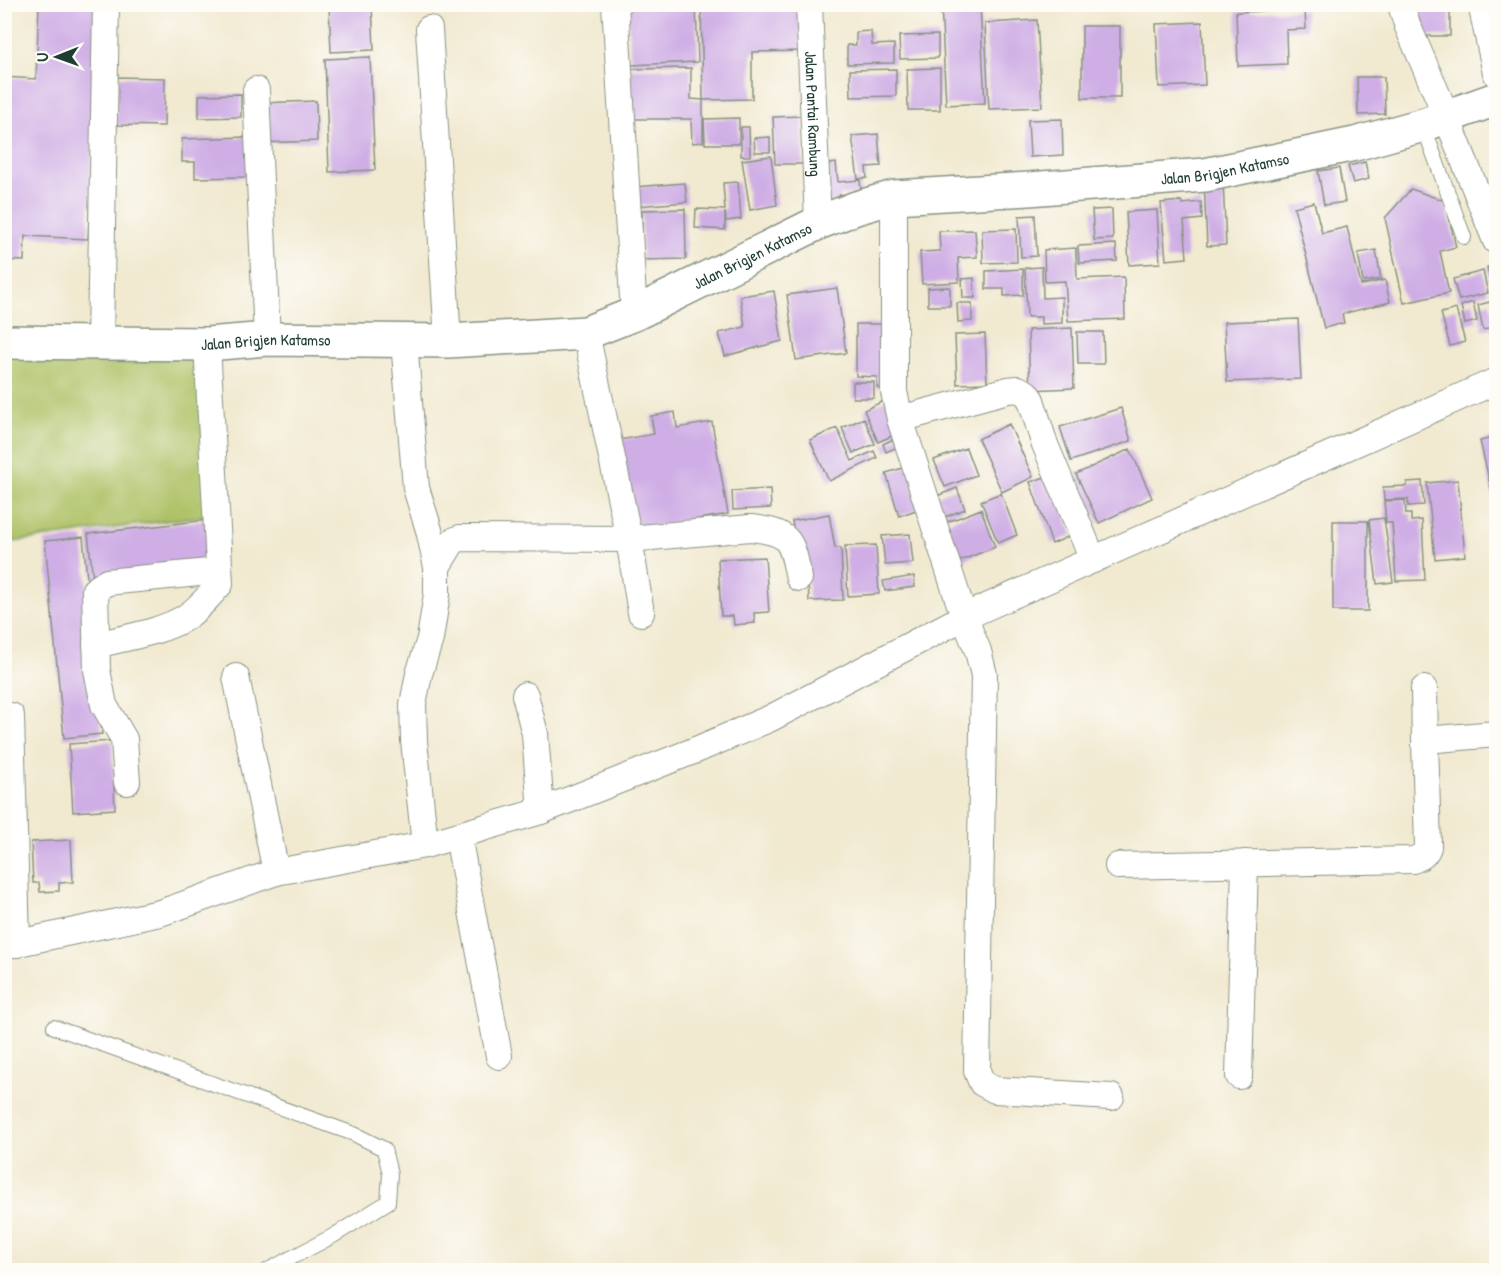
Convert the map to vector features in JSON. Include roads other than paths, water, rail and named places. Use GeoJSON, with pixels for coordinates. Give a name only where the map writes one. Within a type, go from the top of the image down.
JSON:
{"type":"FeatureCollection","features":[{"type":"Feature","properties":{"kind":"main road","name":"Jalan Brigjen Katamso"},"geometry":{"type":"LineString","coordinates":[[4,342],[100,341],[207,344],[267,339],[448,341],[586,333],[634,314],[818,223],[856,208],[894,197],[1204,175],[1355,144],[1497,99]]}},
{"type":"Feature","properties":{"kind":"street"},"geometry":{"type":"LineString","coordinates":[[100,341],[106,4]]}},
{"type":"Feature","properties":{"kind":"street"},"geometry":{"type":"LineString","coordinates":[[615,4],[634,314]]}},
{"type":"Feature","properties":{"kind":"street","name":"Jalan Pantai Rambung"},"geometry":{"type":"LineString","coordinates":[[809,4],[818,223]]}},
{"type":"Feature","properties":{"kind":"street"},"geometry":{"type":"LineString","coordinates":[[1481,4],[1497,73]]}},
{"type":"Feature","properties":{"kind":"street"},"geometry":{"type":"LineString","coordinates":[[1401,5],[1435,120],[1497,241]]}},
{"type":"Feature","properties":{"kind":"street"},"geometry":{"type":"LineString","coordinates":[[429,29],[448,341]]}},
{"type":"Feature","properties":{"kind":"street"},"geometry":{"type":"LineString","coordinates":[[256,90],[267,339]]}},
{"type":"Feature","properties":{"kind":"street"},"geometry":{"type":"LineString","coordinates":[[894,197],[894,392],[900,419],[984,675],[977,1071],[982,1083],[995,1090],[1111,1097]]}},
{"type":"Feature","properties":{"kind":"street"},"geometry":{"type":"LineString","coordinates":[[586,333],[629,539],[640,613]]}},
{"type":"Feature","properties":{"kind":"street"},"geometry":{"type":"LineString","coordinates":[[404,341],[416,488],[437,567],[437,594],[430,639],[419,674],[413,705],[414,741],[425,845]]}},
{"type":"Feature","properties":{"kind":"street"},"geometry":{"type":"LineString","coordinates":[[96,645],[168,626],[185,618],[200,606],[220,584],[207,344]]}},
{"type":"Feature","properties":{"kind":"street"},"geometry":{"type":"LineString","coordinates":[[11,716],[11,945],[160,913],[276,872],[425,845],[541,811],[771,718],[964,617],[1497,381]]}},
{"type":"Feature","properties":{"kind":"street"},"geometry":{"type":"LineString","coordinates":[[900,419],[1008,390],[1018,389],[1026,393],[1031,400],[1044,442],[1093,560]]}},
{"type":"Feature","properties":{"kind":"street"},"geometry":{"type":"LineString","coordinates":[[437,567],[453,541],[460,537],[629,539],[750,528],[782,535],[792,545],[799,579]]}},
{"type":"Feature","properties":{"kind":"street"},"geometry":{"type":"LineString","coordinates":[[126,782],[124,739],[104,705],[98,670],[93,597],[98,586],[107,582],[219,571]]}},
{"type":"Feature","properties":{"kind":"street"},"geometry":{"type":"LineString","coordinates":[[236,677],[276,872]]}},
{"type":"Feature","properties":{"kind":"street"},"geometry":{"type":"LineString","coordinates":[[1118,866],[1413,860],[1424,855],[1428,847],[1424,689]]}},
{"type":"Feature","properties":{"kind":"street"},"geometry":{"type":"LineString","coordinates":[[525,695],[535,734],[541,811]]}},
{"type":"Feature","properties":{"kind":"street"},"geometry":{"type":"LineString","coordinates":[[1425,740],[1497,734]]}},
{"type":"Feature","properties":{"kind":"street"},"geometry":{"type":"LineString","coordinates":[[458,836],[499,1056]]}},
{"type":"Feature","properties":{"kind":"street"},"geometry":{"type":"LineString","coordinates":[[1239,1076],[1245,863]]}},
{"type":"Feature","properties":{"kind":"lane"},"geometry":{"type":"LineString","coordinates":[[1435,120],[1464,237]]}},
{"type":"Feature","properties":{"kind":"lane"},"geometry":{"type":"LineString","coordinates":[[54,1027],[354,1134],[384,1149],[390,1174],[388,1202],[333,1236],[268,1270]]}}]}
